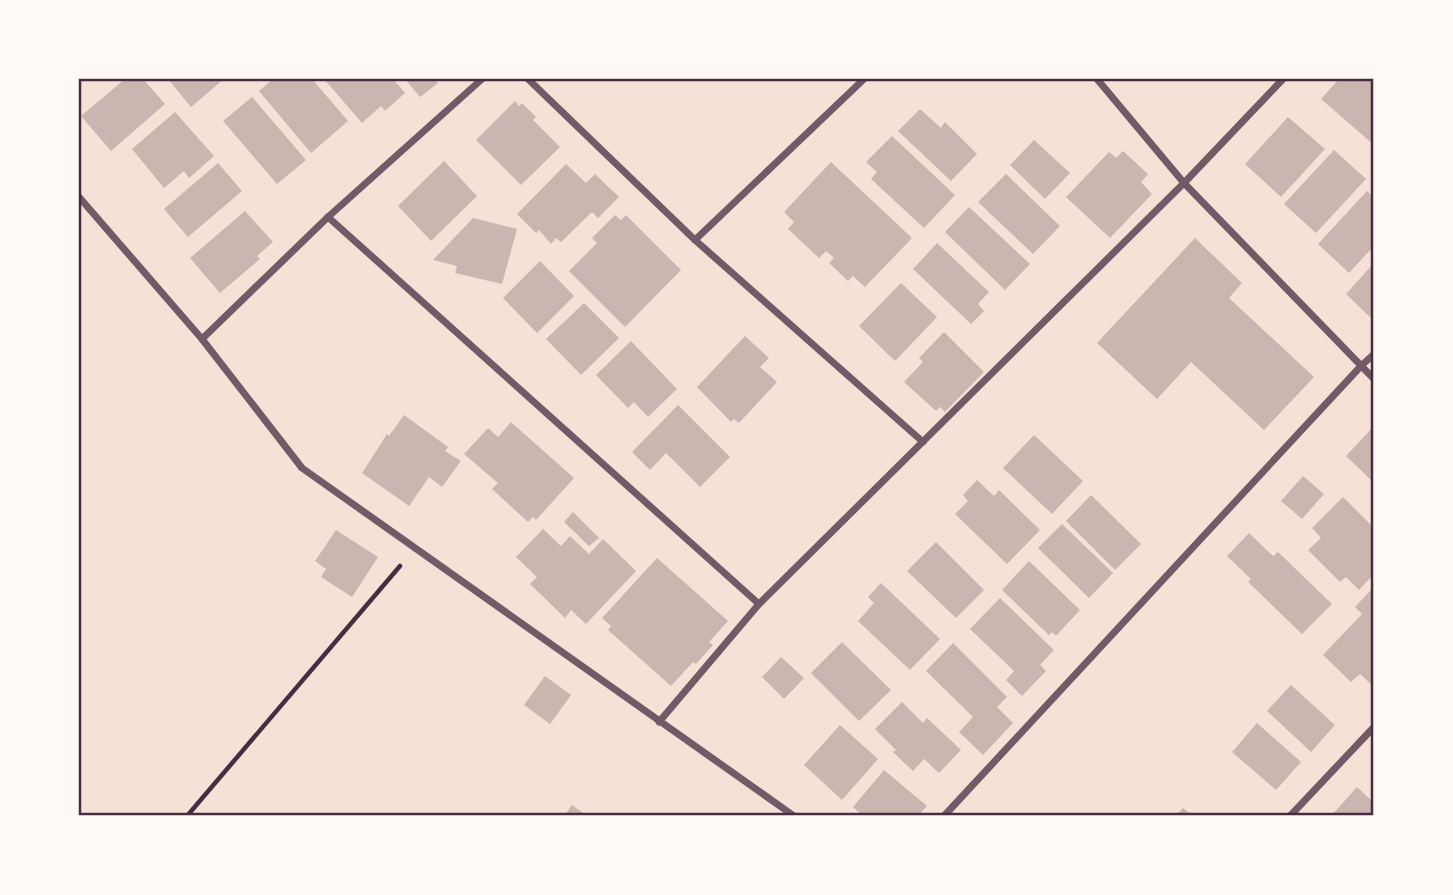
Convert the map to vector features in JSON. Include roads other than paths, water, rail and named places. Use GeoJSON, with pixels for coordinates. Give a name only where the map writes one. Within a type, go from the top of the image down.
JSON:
{"type":"FeatureCollection","features":[{"type":"Feature","properties":{"kind":"street"},"geometry":{"type":"LineString","coordinates":[[202,339],[328,217],[482,79]]}},
{"type":"Feature","properties":{"kind":"street"},"geometry":{"type":"LineString","coordinates":[[528,79],[695,240],[923,442]]}},
{"type":"Feature","properties":{"kind":"street"},"geometry":{"type":"LineString","coordinates":[[695,240],[864,79]]}},
{"type":"Feature","properties":{"kind":"street"},"geometry":{"type":"LineString","coordinates":[[1097,79],[1184,183],[1374,379]]}},
{"type":"Feature","properties":{"kind":"street"},"geometry":{"type":"LineString","coordinates":[[659,722],[759,604],[1184,183],[1283,79]]}},
{"type":"Feature","properties":{"kind":"street"},"geometry":{"type":"LineString","coordinates":[[79,197],[202,339],[302,468],[794,816]]}},
{"type":"Feature","properties":{"kind":"street"},"geometry":{"type":"LineString","coordinates":[[328,217],[759,604]]}},
{"type":"Feature","properties":{"kind":"street"},"geometry":{"type":"LineString","coordinates":[[944,816],[1374,354]]}},
{"type":"Feature","properties":{"kind":"street"},"geometry":{"type":"LineString","coordinates":[[1290,816],[1374,727]]}}]}
